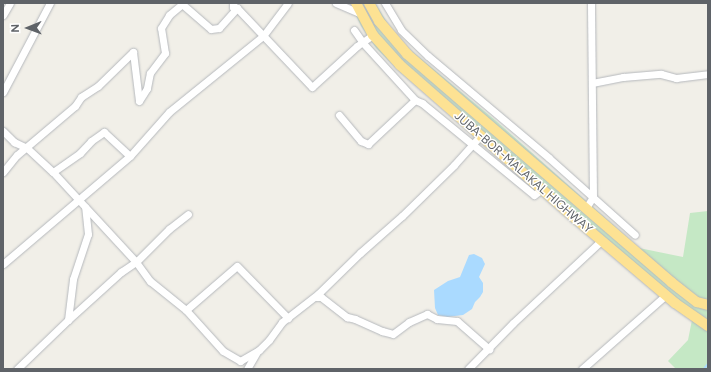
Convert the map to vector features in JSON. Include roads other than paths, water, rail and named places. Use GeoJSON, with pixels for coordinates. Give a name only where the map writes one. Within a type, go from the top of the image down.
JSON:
{"type":"FeatureCollection","features":[{"type":"Feature","properties":{"kind":"highway","name":"JUBA-BOR-MALAKAL HIGHWAY"},"geometry":{"type":"LineString","coordinates":[[356,3],[373,35],[400,65],[541,190],[666,295],[708,326]]}},
{"type":"Feature","properties":{"kind":"highway","name":"JUBA-BOR-MALAKAL HIGHWAY"},"geometry":{"type":"LineString","coordinates":[[370,3],[379,21],[408,54],[671,282],[697,302],[708,305]]}},
{"type":"Feature","properties":{"kind":"street"},"geometry":{"type":"LineString","coordinates":[[3,15],[10,3]]}},
{"type":"Feature","properties":{"kind":"street"},"geometry":{"type":"LineString","coordinates":[[3,92],[50,3]]}},
{"type":"Feature","properties":{"kind":"street"},"geometry":{"type":"LineString","coordinates":[[3,172],[17,155],[75,106],[81,97],[98,86],[133,52],[139,101],[147,88],[150,73],[165,53],[161,28],[169,15],[183,3],[211,29],[219,28],[235,6],[312,87],[357,46],[373,35]]}},
{"type":"Feature","properties":{"kind":"street"},"geometry":{"type":"LineString","coordinates":[[3,264],[130,156],[169,112],[263,36],[288,3]]}},
{"type":"Feature","properties":{"kind":"street"},"geometry":{"type":"LineString","coordinates":[[336,3],[360,13]]}},
{"type":"Feature","properties":{"kind":"street"},"geometry":{"type":"LineString","coordinates":[[385,3],[400,30],[428,56],[593,197],[635,235]]}},
{"type":"Feature","properties":{"kind":"street"},"geometry":{"type":"LineString","coordinates":[[586,208],[593,197],[591,3]]}},
{"type":"Feature","properties":{"kind":"street"},"geometry":{"type":"LineString","coordinates":[[354,30],[363,43],[415,100],[422,103],[534,195],[541,190]]}},
{"type":"Feature","properties":{"kind":"street"},"geometry":{"type":"LineString","coordinates":[[592,83],[635,76],[661,74],[676,78],[708,74]]}},
{"type":"Feature","properties":{"kind":"street"},"geometry":{"type":"LineString","coordinates":[[339,114],[361,141],[368,144],[415,100]]}},
{"type":"Feature","properties":{"kind":"street"},"geometry":{"type":"LineString","coordinates":[[3,131],[14,142],[27,148],[53,172],[77,200],[136,262],[150,281],[186,310],[223,351],[240,361],[258,350],[269,340],[272,333],[282,322],[340,274],[360,253],[416,202],[480,136]]}},
{"type":"Feature","properties":{"kind":"street"},"geometry":{"type":"LineString","coordinates":[[53,172],[80,153],[91,141],[104,132],[130,156]]}},
{"type":"Feature","properties":{"kind":"street"},"geometry":{"type":"LineString","coordinates":[[68,320],[73,279],[88,234],[85,207]]}},
{"type":"Feature","properties":{"kind":"street"},"geometry":{"type":"LineString","coordinates":[[17,369],[120,272],[136,262],[169,229],[188,214]]}},
{"type":"Feature","properties":{"kind":"street"},"geometry":{"type":"LineString","coordinates":[[468,369],[513,324],[602,241]]}},
{"type":"Feature","properties":{"kind":"street"},"geometry":{"type":"LineString","coordinates":[[186,310],[237,266],[288,318]]}},
{"type":"Feature","properties":{"kind":"street"},"geometry":{"type":"LineString","coordinates":[[582,369],[666,295]]}},
{"type":"Feature","properties":{"kind":"street"},"geometry":{"type":"LineString","coordinates":[[316,297],[321,296],[347,318],[355,319],[382,332],[393,334],[409,322],[427,314],[437,319],[458,320],[489,349]]}},
{"type":"Feature","properties":{"kind":"street"},"geometry":{"type":"LineString","coordinates":[[697,302],[708,298]]}},
{"type":"Feature","properties":{"kind":"street"},"geometry":{"type":"LineString","coordinates":[[247,369],[258,350]]}},
{"type":"Feature","properties":{"kind":"water"},"geometry":{"type":"Polygon","coordinates":[[[474,254],[482,258],[485,264],[479,277],[483,283],[483,292],[475,302],[472,309],[463,315],[447,317],[438,315],[435,308],[434,290],[448,281],[460,277],[469,255],[474,254]]]}},
{"type":"Feature","properties":{"kind":"waterway"},"geometry":{"type":"LineString","coordinates":[[704,369],[708,364]]}}]}
